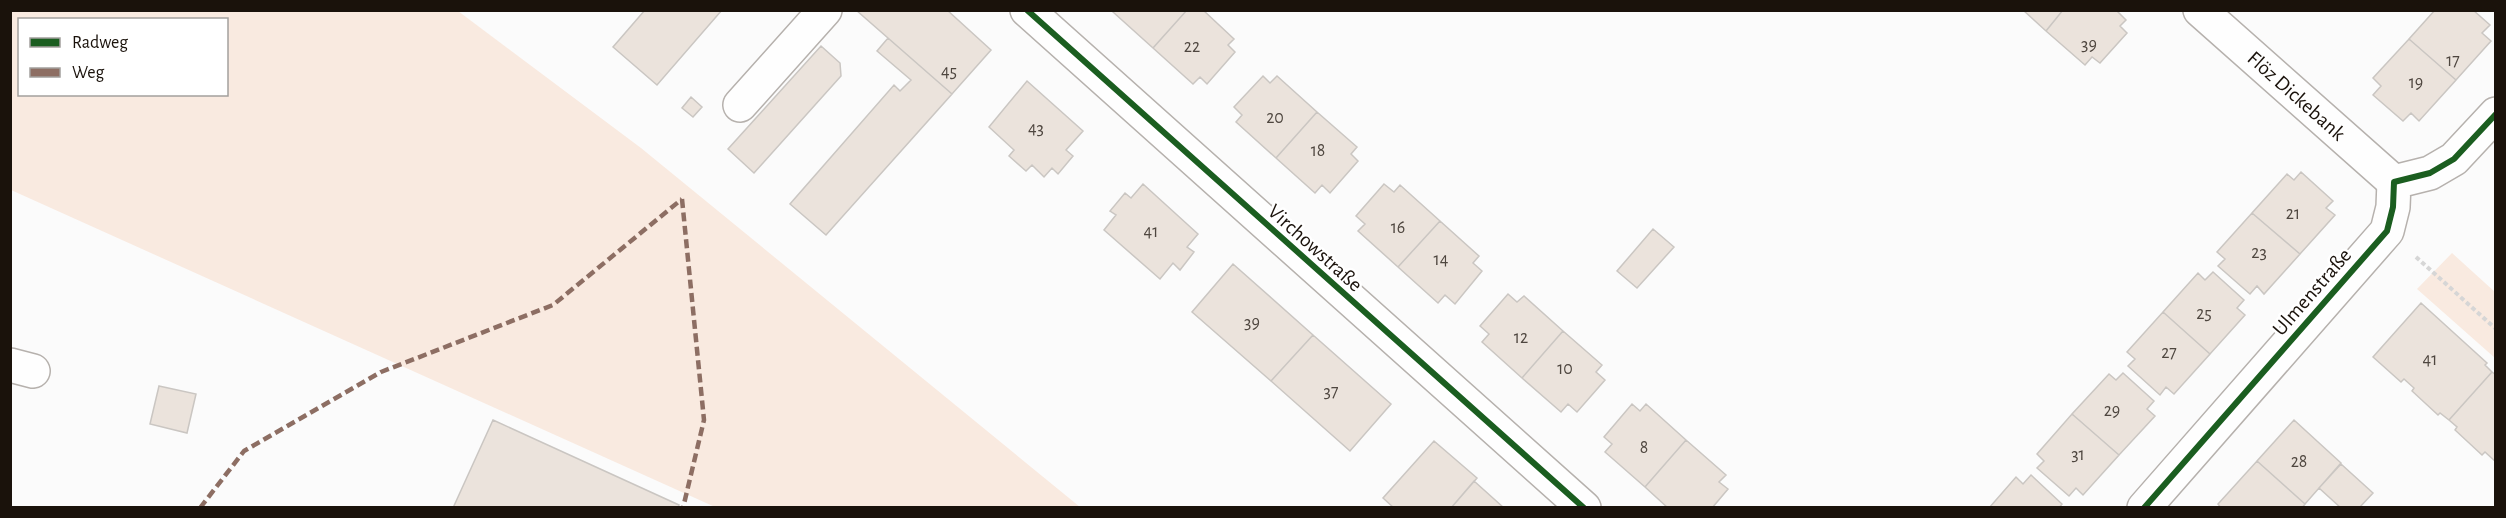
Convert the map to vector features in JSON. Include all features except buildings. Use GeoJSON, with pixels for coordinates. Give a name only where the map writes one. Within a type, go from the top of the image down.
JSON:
{"type":"FeatureCollection","features":[{"type":"Feature","properties":{"kind":"street"},"geometry":{"type":"LineString","coordinates":[[740,105],[825,10]]}},
{"type":"Feature","properties":{"kind":"street","name":"Virchowstraße"},"geometry":{"type":"LineString","coordinates":[[1027,10],[1584,507]]}},
{"type":"Feature","properties":{"kind":"street","name":"Flöz Dickebank"},"geometry":{"type":"LineString","coordinates":[[2200,10],[2394,182]]}},
{"type":"Feature","properties":{"kind":"street"},"geometry":{"type":"LineString","coordinates":[[2394,182],[2430,173],[2454,159],[2496,114]]}},
{"type":"Feature","properties":{"kind":"street","name":"Ulmenstraße"},"geometry":{"type":"LineString","coordinates":[[2144,507],[2387,231],[2393,207],[2394,182]]}},
{"type":"Feature","properties":{"kind":"path"},"geometry":{"type":"LineString","coordinates":[[2387,231],[2496,329]]}},
{"type":"Feature","properties":{"kind":"shaded area"},"geometry":{"type":"Polygon","coordinates":[[[11,10],[458,11],[641,148],[1080,507],[715,507],[11,190],[11,10]]]}},
{"type":"Feature","properties":{"kind":"shaded area"},"geometry":{"type":"Polygon","coordinates":[[[2452,253],[2495,292],[2495,358],[2417,289],[2452,253]]]}},
{"type":"Feature","properties":{"kind":"marked path"},"geometry":{"type":"LineString","coordinates":[[682,199],[704,420],[683,508]]}},
{"type":"Feature","properties":{"kind":"marked path"},"geometry":{"type":"LineString","coordinates":[[200,508],[244,451],[381,372],[553,305],[682,199]]}},
{"type":"Feature","properties":{"kind":"cycle path"},"geometry":{"type":"LineString","coordinates":[[1027,10],[1584,508]]}},
{"type":"Feature","properties":{"kind":"cycle path"},"geometry":{"type":"LineString","coordinates":[[2144,508],[2387,231],[2393,207],[2394,182],[2430,173],[2454,159],[2496,114]]}}]}
